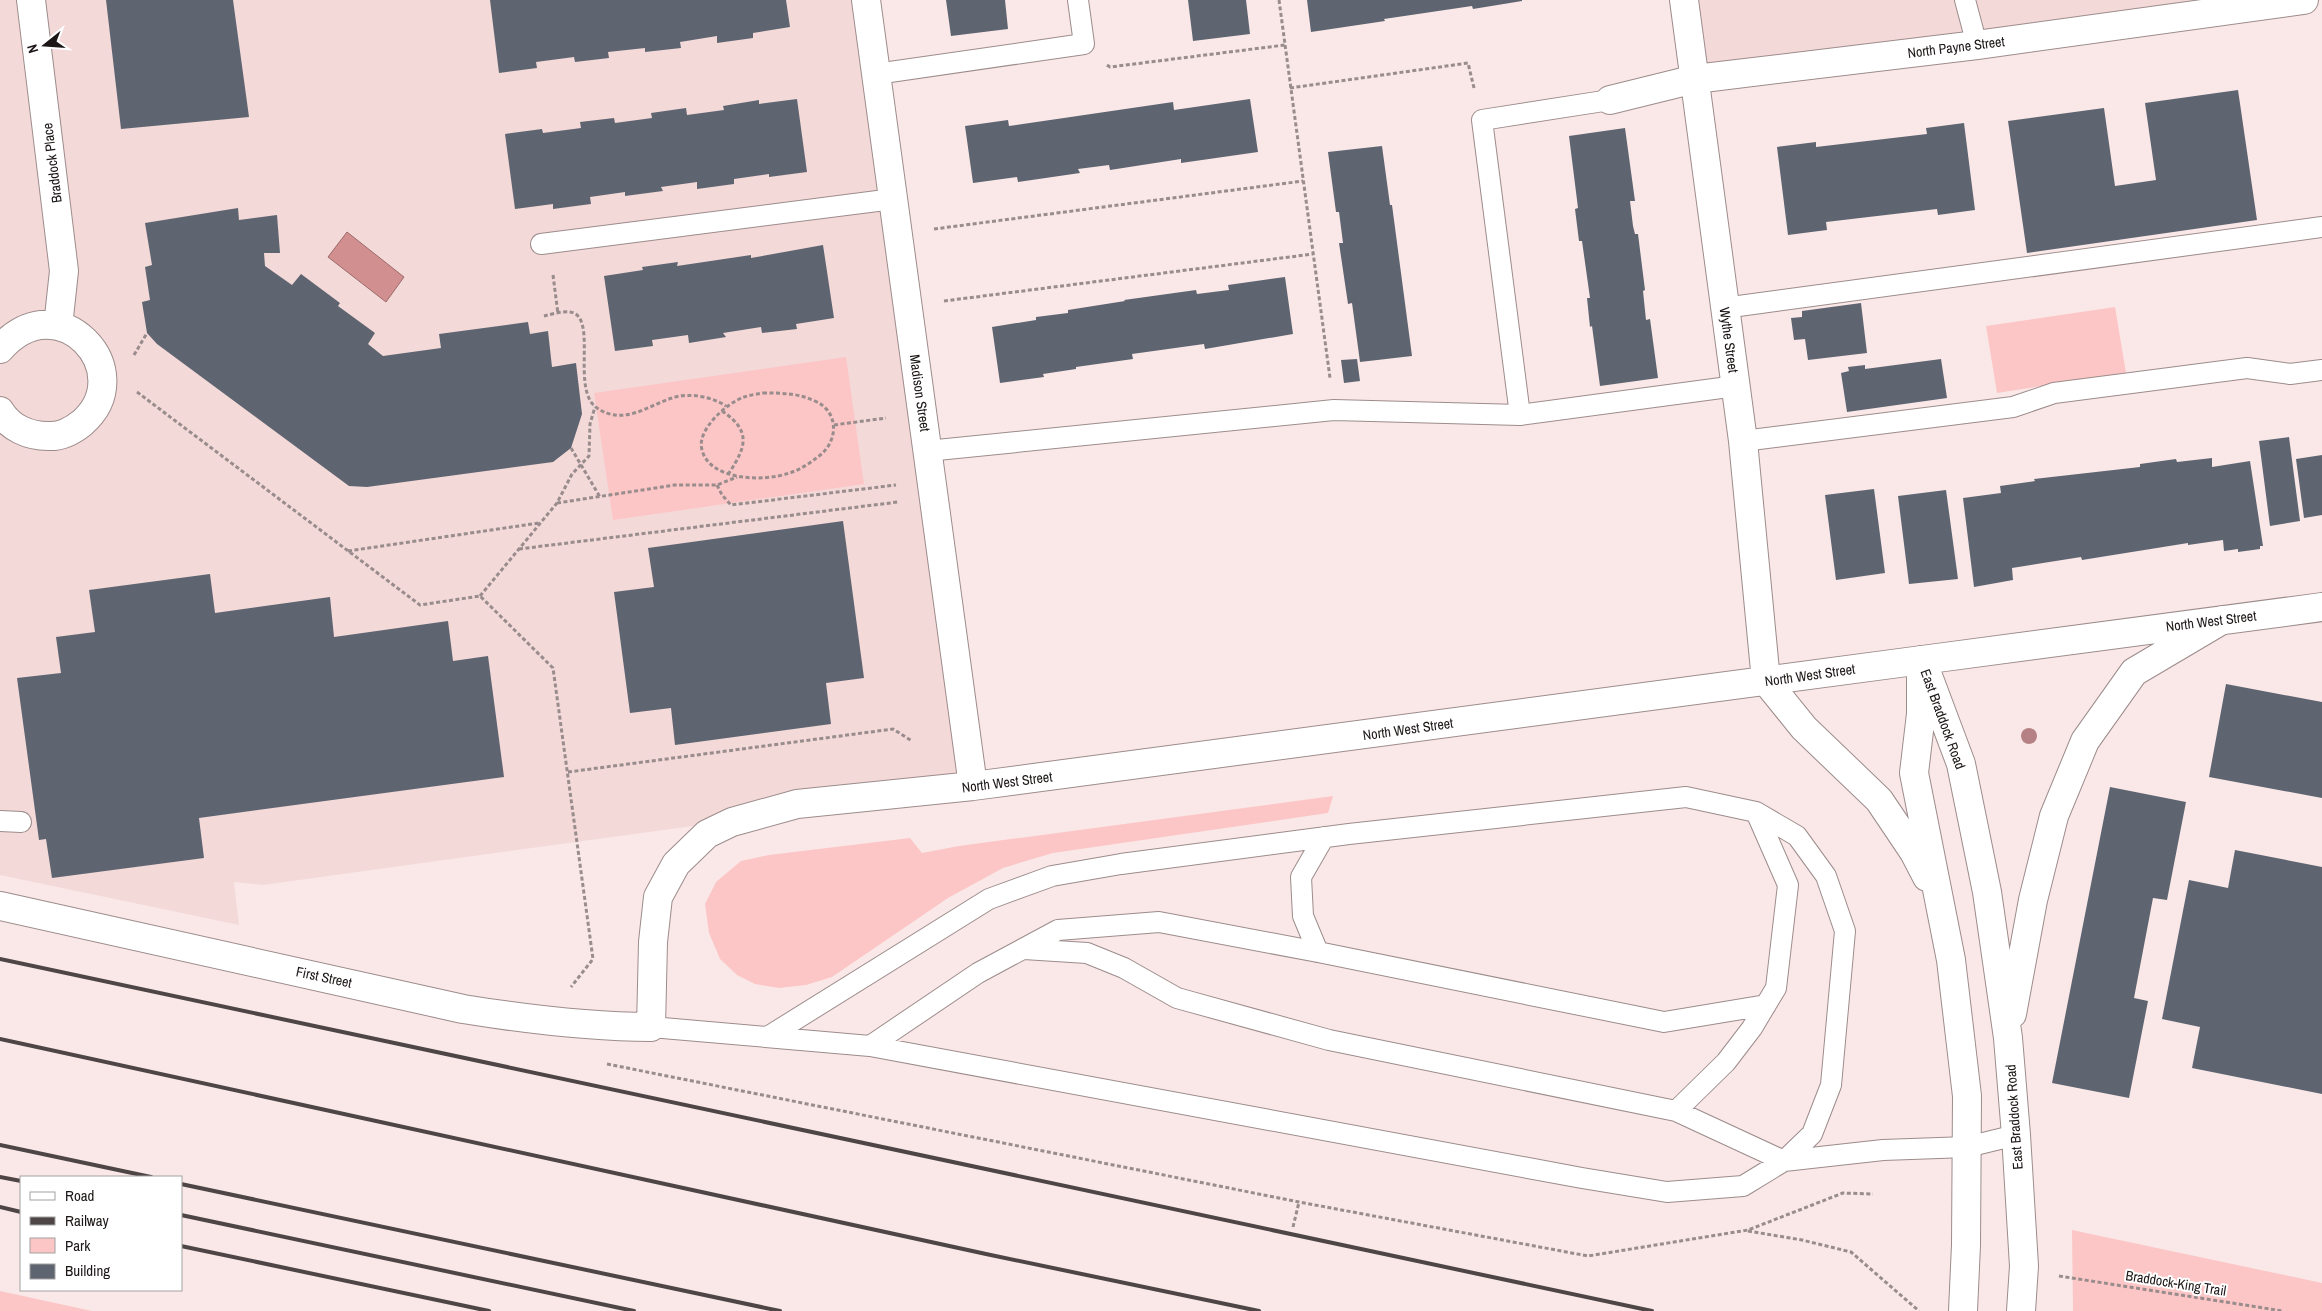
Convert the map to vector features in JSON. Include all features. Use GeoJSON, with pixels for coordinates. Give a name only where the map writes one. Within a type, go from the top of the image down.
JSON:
{"type":"FeatureCollection","features":[{"type":"Feature","properties":{"kind":"street","name":"Braddock Place"},"geometry":{"type":"LineString","coordinates":[[31,0],[64,272],[58,326]]}},
{"type":"Feature","properties":{"kind":"street","name":"Madison Street"},"geometry":{"type":"LineString","coordinates":[[866,0],[973,786]]}},
{"type":"Feature","properties":{"kind":"street","name":"Wythe Street"},"geometry":{"type":"LineString","coordinates":[[1684,0],[1743,441],[1766,681]]}},
{"type":"Feature","properties":{"kind":"street","name":"North Payne Street"},"geometry":{"type":"LineString","coordinates":[[1610,100],[1695,79],[1977,45],[2304,0]]}},
{"type":"Feature","properties":{"kind":"street"},"geometry":{"type":"LineString","coordinates":[[0,411],[17,429],[36,436],[55,436],[74,430],[88,418],[98,401],[102,382],[99,363],[90,346],[76,333],[58,326],[41,324],[25,328],[3,342]]}},
{"type":"Feature","properties":{"kind":"street","name":"North West Street"},"geometry":{"type":"LineString","coordinates":[[651,1027],[653,942],[658,897],[676,864],[707,834],[732,822],[797,804],[973,786],[2322,607]]}},
{"type":"Feature","properties":{"kind":"street"},"geometry":{"type":"LineString","coordinates":[[2008,1038],[2033,900],[2054,816],[2085,741],[2134,672],[2222,620]]}},
{"type":"Feature","properties":{"kind":"street","name":"East Braddock Road"},"geometry":{"type":"LineString","coordinates":[[1922,660],[1920,714],[1914,774],[1951,960],[1967,1096],[1968,1146],[1963,1311]]}},
{"type":"Feature","properties":{"kind":"street","name":"East Braddock Road"},"geometry":{"type":"LineString","coordinates":[[1922,660],[1961,764],[1987,892],[2008,1038],[2024,1266],[2022,1311]]}},
{"type":"Feature","properties":{"kind":"street"},"geometry":{"type":"LineString","coordinates":[[1766,681],[1804,728],[1879,800],[1914,852],[1940,902]]}},
{"type":"Feature","properties":{"kind":"street","name":"First Street"},"geometry":{"type":"LineString","coordinates":[[0,906],[463,1009],[604,1027],[651,1027]]}},
{"type":"Feature","properties":{"kind":"lane"},"geometry":{"type":"LineString","coordinates":[[876,74],[1084,44],[1078,0]]}},
{"type":"Feature","properties":{"kind":"lane"},"geometry":{"type":"LineString","coordinates":[[1965,0],[1977,45]]}},
{"type":"Feature","properties":{"kind":"lane"},"geometry":{"type":"LineString","coordinates":[[1520,415],[1482,120],[1610,100]]}},
{"type":"Feature","properties":{"kind":"lane"},"geometry":{"type":"LineString","coordinates":[[545,244],[893,199]]}},
{"type":"Feature","properties":{"kind":"lane"},"geometry":{"type":"LineString","coordinates":[[1724,308],[2322,227]]}},
{"type":"Feature","properties":{"kind":"lane"},"geometry":{"type":"LineString","coordinates":[[1743,441],[2014,407],[2054,393],[2247,368],[2290,374],[2322,370]]}},
{"type":"Feature","properties":{"kind":"lane"},"geometry":{"type":"LineString","coordinates":[[927,451],[1334,410],[1520,415],[1736,386]]}},
{"type":"Feature","properties":{"kind":"lane"},"geometry":{"type":"LineString","coordinates":[[651,1027],[870,1046],[1582,1178],[1668,1192],[1743,1186],[1784,1161],[1812,1134],[1831,1085],[1845,931],[1826,876],[1797,836],[1756,812],[1686,797],[1324,837],[1121,864],[1052,876],[989,899],[769,1036]]}},
{"type":"Feature","properties":{"kind":"lane"},"geometry":{"type":"LineString","coordinates":[[1676,1111],[1726,1062],[1776,988],[1788,885],[1756,812]]}},
{"type":"Feature","properties":{"kind":"lane"},"geometry":{"type":"LineString","coordinates":[[0,821],[21,822]]}},
{"type":"Feature","properties":{"kind":"lane"},"geometry":{"type":"LineString","coordinates":[[1318,952],[1303,916],[1301,877],[1324,837]]}},
{"type":"Feature","properties":{"kind":"lane"},"geometry":{"type":"LineString","coordinates":[[870,1046],[978,973],[1058,930],[1159,922],[1664,1022],[1766,1005]]}},
{"type":"Feature","properties":{"kind":"lane"},"geometry":{"type":"LineString","coordinates":[[1024,949],[1088,953],[1124,968],[1177,998],[1329,1040],[1676,1111],[1784,1161],[1883,1150],[1968,1146],[2016,1135]]}},
{"type":"Feature","properties":{"kind":"path"},"geometry":{"type":"LineString","coordinates":[[1279,0],[1334,410]]}},
{"type":"Feature","properties":{"kind":"path"},"geometry":{"type":"LineString","coordinates":[[1084,44],[1110,67],[1285,45]]}},
{"type":"Feature","properties":{"kind":"path"},"geometry":{"type":"LineString","coordinates":[[1290,88],[1468,63],[1482,120]]}},
{"type":"Feature","properties":{"kind":"path"},"geometry":{"type":"LineString","coordinates":[[898,234],[1302,181]]}},
{"type":"Feature","properties":{"kind":"path"},"geometry":{"type":"LineString","coordinates":[[545,244],[558,314]]}},
{"type":"Feature","properties":{"kind":"path"},"geometry":{"type":"LineString","coordinates":[[908,306],[1313,254]]}},
{"type":"Feature","properties":{"kind":"path"},"geometry":{"type":"LineString","coordinates":[[544,316],[570,312],[578,314],[582,321],[584,339],[584,382],[587,396],[595,407],[604,412],[620,416],[634,415],[673,397],[684,396],[710,398],[718,400],[726,406]]}},
{"type":"Feature","properties":{"kind":"path"},"geometry":{"type":"LineString","coordinates":[[102,382],[120,380],[420,605],[480,596],[557,503],[572,474],[589,456],[590,424],[595,407]]}},
{"type":"Feature","properties":{"kind":"path"},"geometry":{"type":"LineString","coordinates":[[789,393],[816,401],[829,412],[834,425],[834,436],[826,451],[808,464],[789,474],[765,478],[737,477],[719,471],[708,462],[701,449],[703,437],[711,422],[726,406],[743,397],[789,393]]}},
{"type":"Feature","properties":{"kind":"path"},"geometry":{"type":"LineString","coordinates":[[722,411],[732,418],[741,430],[744,442],[742,454],[729,474]]}},
{"type":"Feature","properties":{"kind":"path"},"geometry":{"type":"LineString","coordinates":[[834,425],[922,413]]}},
{"type":"Feature","properties":{"kind":"path"},"geometry":{"type":"LineString","coordinates":[[571,448],[600,497]]}},
{"type":"Feature","properties":{"kind":"path"},"geometry":{"type":"LineString","coordinates":[[557,503],[675,486],[717,485],[737,477]]}},
{"type":"Feature","properties":{"kind":"path"},"geometry":{"type":"LineString","coordinates":[[717,485],[722,495],[731,505],[932,489]]}},
{"type":"Feature","properties":{"kind":"path"},"geometry":{"type":"LineString","coordinates":[[519,549],[932,489]]}},
{"type":"Feature","properties":{"kind":"path"},"geometry":{"type":"LineString","coordinates":[[347,551],[540,523]]}},
{"type":"Feature","properties":{"kind":"path"},"geometry":{"type":"LineString","coordinates":[[480,596],[553,668],[593,959],[564,996],[561,1022]]}},
{"type":"Feature","properties":{"kind":"path"},"geometry":{"type":"LineString","coordinates":[[568,772],[893,729],[912,741]]}},
{"type":"Feature","properties":{"kind":"path"},"geometry":{"type":"LineString","coordinates":[[597,1063],[665,1074],[1299,1202],[1588,1256],[1748,1230],[1843,1193],[1873,1194]]}},
{"type":"Feature","properties":{"kind":"path"},"geometry":{"type":"LineString","coordinates":[[1293,1227],[1299,1202]]}},
{"type":"Feature","properties":{"kind":"path"},"geometry":{"type":"LineString","coordinates":[[1748,1230],[1802,1240],[1851,1252],[1919,1311]]}},
{"type":"Feature","properties":{"kind":"path","name":"Braddock-King Trail"},"geometry":{"type":"LineString","coordinates":[[2064,1278],[2284,1311]]}},
{"type":"Feature","properties":{"kind":"shaded area"},"geometry":{"type":"Polygon","coordinates":[[[0,0],[861,0],[969,788],[263,885],[234,882],[239,925],[0,875],[0,0]]]}},
{"type":"Feature","properties":{"kind":"shaded area"},"geometry":{"type":"Polygon","coordinates":[[[1679,0],[2321,0],[1690,81],[1679,0]]]}},
{"type":"Feature","properties":{"kind":"shaded area"},"geometry":{"type":"Polygon","coordinates":[[[347,232],[404,277],[386,302],[328,257],[347,232]]]}},
{"type":"Feature","properties":{"kind":"green space"},"geometry":{"type":"Polygon","coordinates":[[[2115,307],[2126,373],[1997,393],[1986,326],[2115,307]]]}},
{"type":"Feature","properties":{"kind":"green space"},"geometry":{"type":"Polygon","coordinates":[[[846,357],[864,484],[613,520],[594,393],[846,357]]]}},
{"type":"Feature","properties":{"kind":"green space"},"geometry":{"type":"Polygon","coordinates":[[[1333,796],[1328,813],[1053,853],[1003,868],[948,898],[832,977],[806,985],[779,988],[755,984],[737,975],[720,959],[709,933],[705,904],[716,882],[741,861],[769,855],[910,838],[922,853],[959,846],[1333,796]]]}},
{"type":"Feature","properties":{"kind":"green space"},"geometry":{"type":"Polygon","coordinates":[[[2072,1230],[2322,1283],[2322,1311],[2073,1311],[2072,1230]]]}},
{"type":"Feature","properties":{"kind":"green space"},"geometry":{"type":"Polygon","coordinates":[[[0,1291],[92,1311],[0,1311],[0,1291]]]}},
{"type":"Feature","properties":{"kind":"building"},"geometry":{"type":"Polygon","coordinates":[[[106,0],[233,0],[249,117],[121,129],[106,0]]]}},
{"type":"Feature","properties":{"kind":"building"},"geometry":{"type":"Polygon","coordinates":[[[490,0],[786,0],[790,27],[753,33],[753,38],[717,43],[717,36],[680,42],[681,48],[645,52],[645,48],[608,52],[609,58],[575,62],[574,57],[536,62],[537,68],[499,73],[490,0]]]}},
{"type":"Feature","properties":{"kind":"building"},"geometry":{"type":"Polygon","coordinates":[[[946,0],[1005,0],[1008,29],[951,36],[946,0]]]}},
{"type":"Feature","properties":{"kind":"building"},"geometry":{"type":"Polygon","coordinates":[[[1188,0],[1246,0],[1250,34],[1193,41],[1188,0]]]}},
{"type":"Feature","properties":{"kind":"building"},"geometry":{"type":"Polygon","coordinates":[[[1307,0],[1522,1],[1473,9],[1472,6],[1311,32],[1307,0]]]}},
{"type":"Feature","properties":{"kind":"building"},"geometry":{"type":"Polygon","coordinates":[[[2238,90],[2257,220],[2027,253],[2008,121],[2104,108],[2115,186],[2156,180],[2145,103],[2238,90]]]}},
{"type":"Feature","properties":{"kind":"building"},"geometry":{"type":"Polygon","coordinates":[[[797,99],[807,172],[769,177],[769,174],[734,179],[734,184],[697,189],[697,182],[661,187],[663,191],[625,196],[625,192],[590,197],[591,204],[553,209],[553,204],[515,209],[505,134],[542,129],[543,133],[581,128],[580,122],[614,118],[615,123],[652,118],[651,113],[686,108],[687,115],[724,110],[723,106],[759,100],[759,104],[797,99]]]}},
{"type":"Feature","properties":{"kind":"building"},"geometry":{"type":"Polygon","coordinates":[[[1250,99],[1258,152],[1181,163],[1181,159],[1110,170],[1109,165],[1078,169],[1080,173],[1018,182],[1017,177],[973,183],[965,126],[1008,120],[1009,126],[1173,102],[1174,110],[1250,99]]]}},
{"type":"Feature","properties":{"kind":"building"},"geometry":{"type":"Polygon","coordinates":[[[1964,123],[1975,210],[1938,215],[1937,209],[1826,222],[1827,230],[1788,235],[1777,147],[1816,142],[1816,147],[1927,134],[1926,128],[1964,123]]]}},
{"type":"Feature","properties":{"kind":"building"},"geometry":{"type":"Polygon","coordinates":[[[1625,128],[1635,201],[1630,201],[1633,226],[1635,234],[1638,234],[1645,290],[1643,291],[1646,320],[1650,319],[1658,378],[1600,386],[1592,326],[1590,327],[1587,298],[1590,298],[1582,241],[1579,241],[1575,209],[1578,208],[1569,136],[1625,128]]]}},
{"type":"Feature","properties":{"kind":"building"},"geometry":{"type":"Polygon","coordinates":[[[1382,146],[1390,205],[1392,205],[1412,356],[1360,362],[1352,303],[1348,304],[1339,243],[1343,243],[1339,212],[1336,212],[1328,152],[1382,146]]]}},
{"type":"Feature","properties":{"kind":"building"},"geometry":{"type":"Polygon","coordinates":[[[238,208],[239,220],[277,215],[280,253],[264,253],[265,266],[292,285],[301,274],[340,303],[338,306],[375,333],[368,344],[383,356],[441,348],[439,334],[528,322],[530,334],[548,331],[552,367],[576,363],[582,414],[571,448],[553,462],[367,487],[349,486],[157,344],[147,333],[142,302],[150,300],[145,267],[152,265],[145,223],[238,208]]]}},
{"type":"Feature","properties":{"kind":"building"},"geometry":{"type":"Polygon","coordinates":[[[823,245],[834,318],[796,324],[797,329],[762,333],[761,327],[723,333],[726,337],[689,343],[688,335],[652,340],[653,346],[615,351],[604,276],[643,270],[642,267],[678,262],[677,266],[751,255],[751,258],[823,245]]]}},
{"type":"Feature","properties":{"kind":"building"},"geometry":{"type":"Polygon","coordinates":[[[1285,277],[1293,334],[1205,349],[1204,344],[1132,354],[1133,359],[1076,367],[1076,369],[1043,374],[1044,377],[1000,383],[992,327],[1036,320],[1036,317],[1068,313],[1068,310],[1124,300],[1196,290],[1197,294],[1229,290],[1228,285],[1285,277]]]}},
{"type":"Feature","properties":{"kind":"building"},"geometry":{"type":"Polygon","coordinates":[[[1861,303],[1867,353],[1808,360],[1805,339],[1794,340],[1791,318],[1802,317],[1802,311],[1861,303]]]}},
{"type":"Feature","properties":{"kind":"building"},"geometry":{"type":"Polygon","coordinates":[[[1357,359],[1360,381],[1344,383],[1341,360],[1357,359]]]}},
{"type":"Feature","properties":{"kind":"building"},"geometry":{"type":"Polygon","coordinates":[[[1941,359],[1947,398],[1847,412],[1841,373],[1849,371],[1848,367],[1865,365],[1865,369],[1941,359]]]}},
{"type":"Feature","properties":{"kind":"building"},"geometry":{"type":"Polygon","coordinates":[[[2289,437],[2300,521],[2270,526],[2259,441],[2289,437]]]}},
{"type":"Feature","properties":{"kind":"building"},"geometry":{"type":"Polygon","coordinates":[[[2322,455],[2322,515],[2304,518],[2296,459],[2322,455]]]}},
{"type":"Feature","properties":{"kind":"building"},"geometry":{"type":"Polygon","coordinates":[[[2212,458],[2212,467],[2250,461],[2263,546],[2260,546],[2260,549],[2238,552],[2238,549],[2224,551],[2223,540],[2188,545],[2188,543],[2082,560],[2081,557],[2012,568],[2013,580],[1974,587],[1963,498],[2001,493],[2000,486],[2035,481],[2034,479],[2140,467],[2140,464],[2176,459],[2177,462],[2212,458]]]}},
{"type":"Feature","properties":{"kind":"building"},"geometry":{"type":"Polygon","coordinates":[[[1874,489],[1885,573],[1836,580],[1825,495],[1874,489]]]}},
{"type":"Feature","properties":{"kind":"building"},"geometry":{"type":"Polygon","coordinates":[[[1946,490],[1958,579],[1909,584],[1898,496],[1946,490]]]}},
{"type":"Feature","properties":{"kind":"building"},"geometry":{"type":"Polygon","coordinates":[[[843,521],[864,678],[826,683],[831,724],[675,745],[671,708],[630,713],[614,592],[654,587],[648,548],[843,521]]]}},
{"type":"Feature","properties":{"kind":"building"},"geometry":{"type":"Polygon","coordinates":[[[210,574],[215,613],[330,597],[334,637],[448,621],[453,661],[488,656],[504,777],[199,818],[204,858],[52,878],[46,839],[39,840],[17,678],[61,673],[56,637],[95,632],[89,590],[210,574]]]}},
{"type":"Feature","properties":{"kind":"building"},"geometry":{"type":"Polygon","coordinates":[[[2226,684],[2322,702],[2322,798],[2209,777],[2226,684]]]}},
{"type":"Feature","properties":{"kind":"building"},"geometry":{"type":"Polygon","coordinates":[[[2110,787],[2186,802],[2167,900],[2153,898],[2134,998],[2148,1001],[2129,1098],[2052,1083],[2110,787]]]}},
{"type":"Feature","properties":{"kind":"building"},"geometry":{"type":"Polygon","coordinates":[[[2235,850],[2322,867],[2322,1094],[2192,1068],[2200,1027],[2162,1019],[2189,880],[2228,888],[2235,850]]]}},
{"type":"Feature","properties":{"kind":"railway"},"geometry":{"type":"LineString","coordinates":[[0,959],[1652,1311]]}},
{"type":"Feature","properties":{"kind":"railway"},"geometry":{"type":"LineString","coordinates":[[0,1039],[986,1254],[1259,1311]]}},
{"type":"Feature","properties":{"kind":"railway"},"geometry":{"type":"LineString","coordinates":[[0,1145],[146,1176]]}},
{"type":"Feature","properties":{"kind":"railway"},"geometry":{"type":"LineString","coordinates":[[0,1177],[20,1181]]}},
{"type":"Feature","properties":{"kind":"railway"},"geometry":{"type":"LineString","coordinates":[[182,1184],[780,1311]]}},
{"type":"Feature","properties":{"kind":"railway"},"geometry":{"type":"LineString","coordinates":[[0,1207],[20,1212]]}},
{"type":"Feature","properties":{"kind":"railway"},"geometry":{"type":"LineString","coordinates":[[182,1215],[634,1311]]}},
{"type":"Feature","properties":{"kind":"railway"},"geometry":{"type":"LineString","coordinates":[[182,1246],[489,1311]]}}]}
